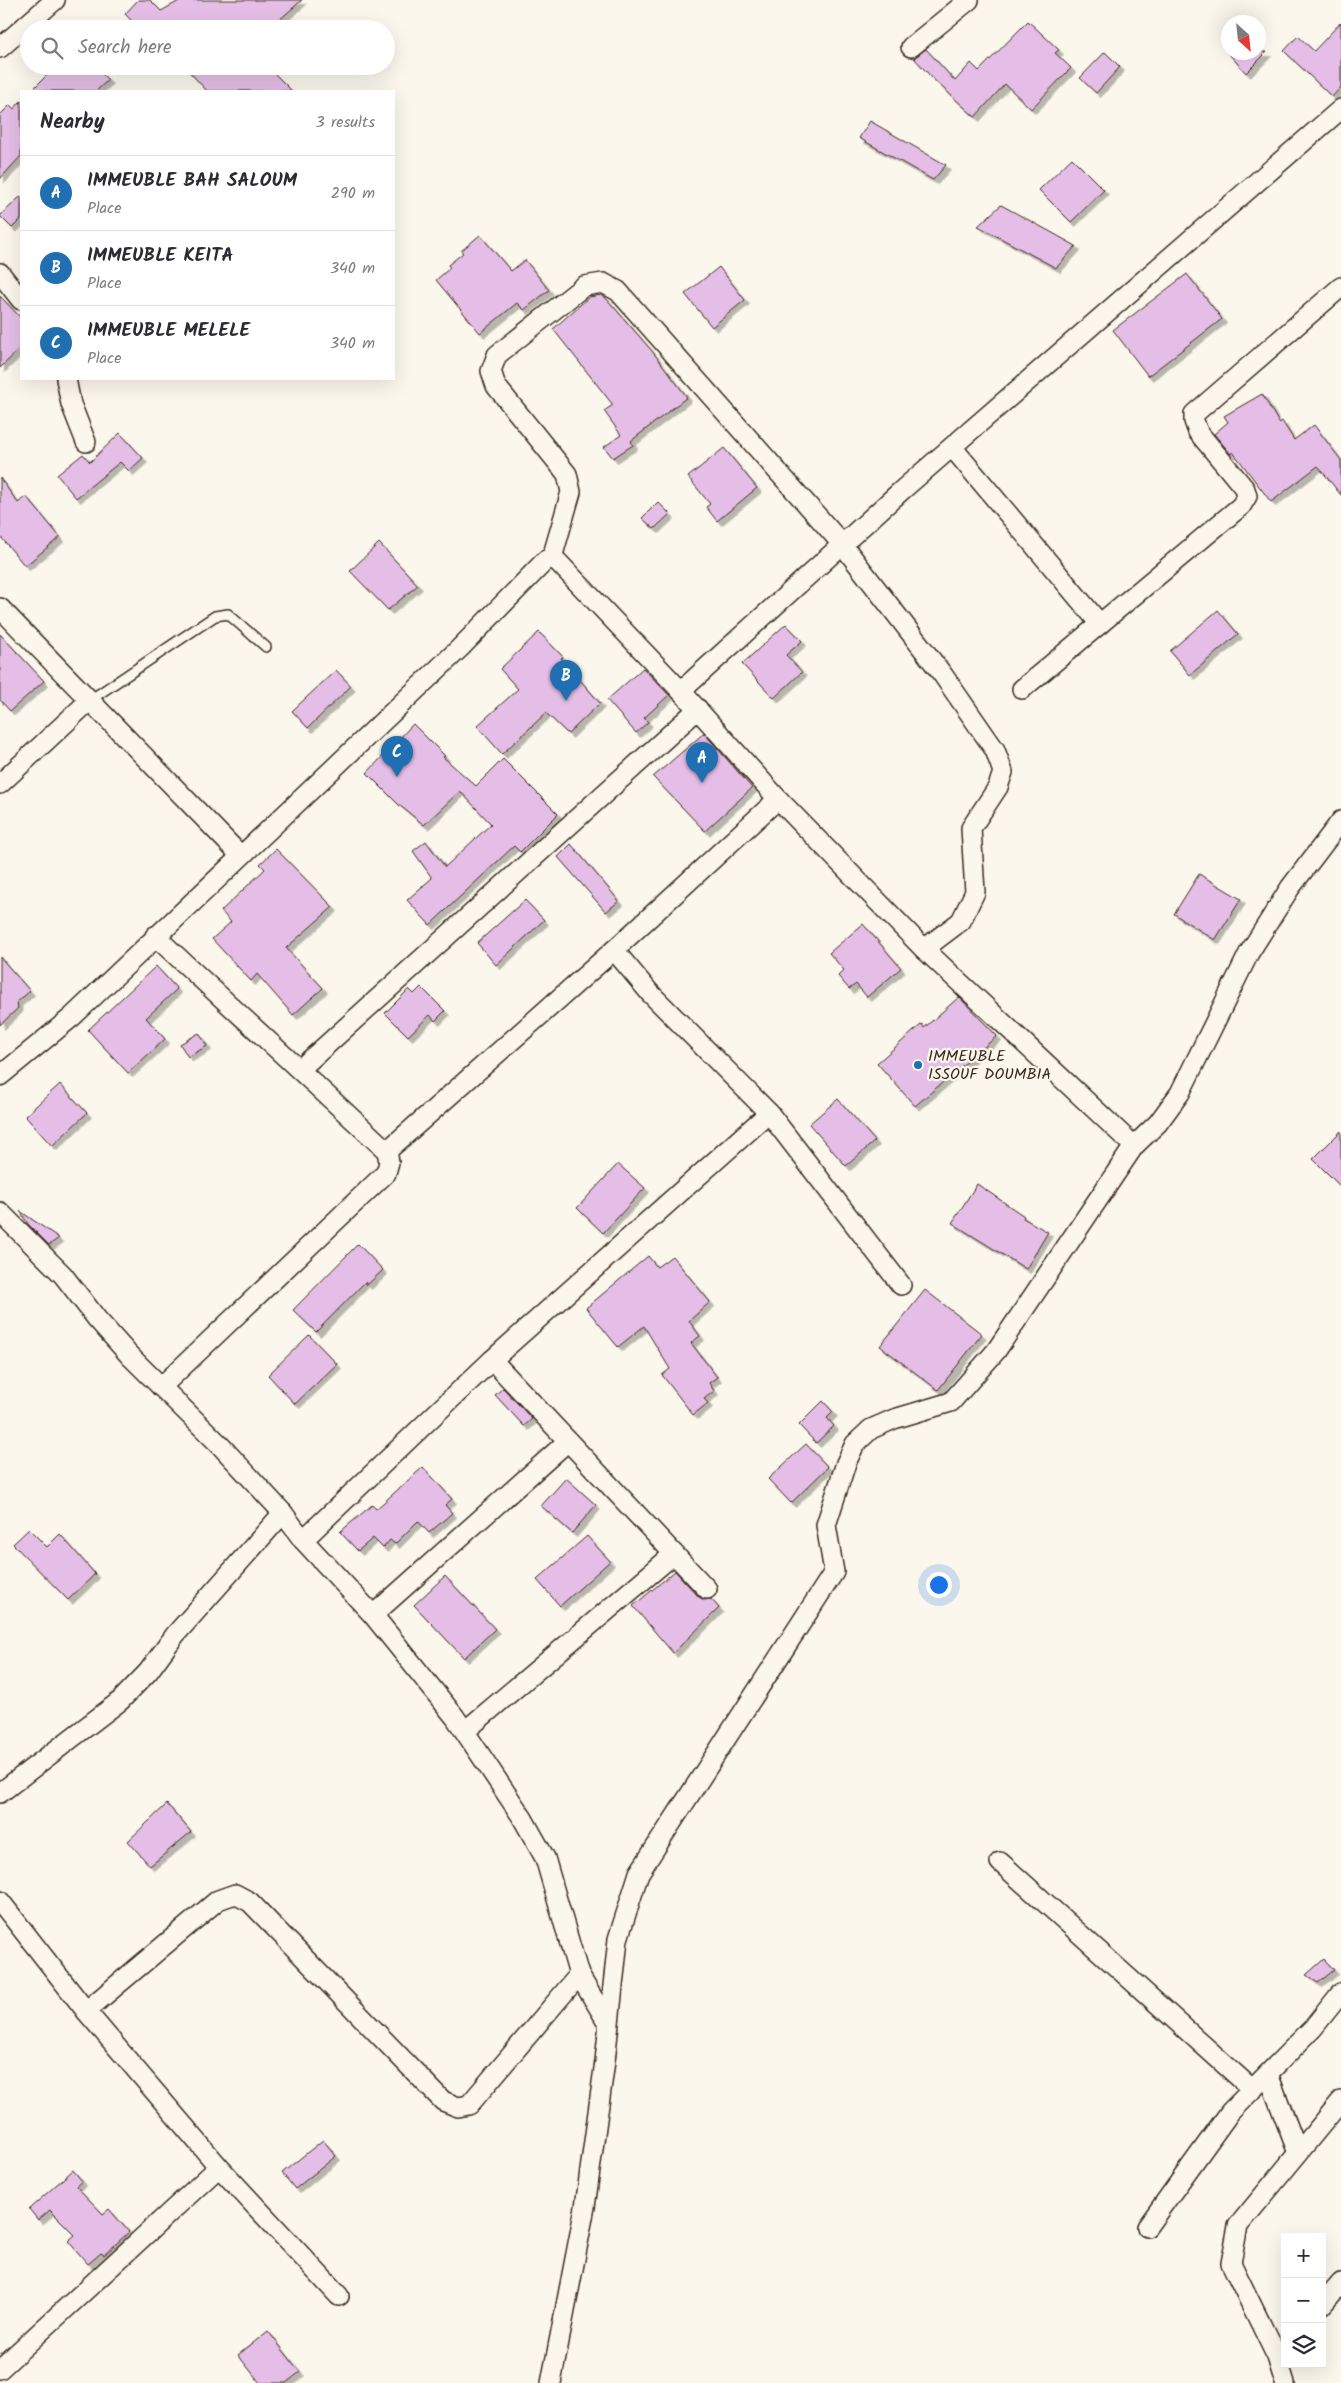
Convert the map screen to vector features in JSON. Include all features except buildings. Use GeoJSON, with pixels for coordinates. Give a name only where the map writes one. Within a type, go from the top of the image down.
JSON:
{"type":"FeatureCollection","features":[{"type":"Feature","properties":{"kind":"street"},"geometry":{"type":"LineString","coordinates":[[32,20],[55,0]]}},
{"type":"Feature","properties":{"kind":"street"},"geometry":{"type":"LineString","coordinates":[[911,47],[969,0]]}},
{"type":"Feature","properties":{"kind":"street"},"geometry":{"type":"LineString","coordinates":[[0,48],[20,31]]}},
{"type":"Feature","properties":{"kind":"street"},"geometry":{"type":"LineString","coordinates":[[681,691],[842,544],[952,447],[1341,109]]}},
{"type":"Feature","properties":{"kind":"street"},"geometry":{"type":"LineString","coordinates":[[0,273],[20,299]]}},
{"type":"Feature","properties":{"kind":"street"},"geometry":{"type":"LineString","coordinates":[[552,558],[571,492],[567,474],[496,386],[491,371],[497,355],[584,286],[603,283],[618,291],[842,544],[942,675],[995,750],[1003,772],[998,787],[971,828],[975,892],[961,921],[924,949]]}},
{"type":"Feature","properties":{"kind":"street"},"geometry":{"type":"LineString","coordinates":[[1022,689],[1242,506],[1247,496],[1245,489],[1198,432],[1194,422],[1194,414],[1341,287]]}},
{"type":"Feature","properties":{"kind":"street"},"geometry":{"type":"LineString","coordinates":[[66,380],[71,404],[86,442]]}},
{"type":"Feature","properties":{"kind":"street"},"geometry":{"type":"LineString","coordinates":[[952,447],[1100,624]]}},
{"type":"Feature","properties":{"kind":"street"},"geometry":{"type":"LineString","coordinates":[[552,558],[558,562],[698,709],[778,799],[924,949],[1134,1146]]}},
{"type":"Feature","properties":{"kind":"street"},"geometry":{"type":"LineString","coordinates":[[0,1076],[72,1017],[240,855],[460,648],[546,560],[552,558]]}},
{"type":"Feature","properties":{"kind":"street"},"geometry":{"type":"LineString","coordinates":[[0,608],[240,855]]}},
{"type":"Feature","properties":{"kind":"street"},"geometry":{"type":"LineString","coordinates":[[0,784],[90,700]]}},
{"type":"Feature","properties":{"kind":"street"},"geometry":{"type":"LineString","coordinates":[[300,1069],[698,709]]}},
{"type":"Feature","properties":{"kind":"street"},"geometry":{"type":"LineString","coordinates":[[387,1152],[614,950],[778,799]]}},
{"type":"Feature","properties":{"kind":"street"},"geometry":{"type":"LineString","coordinates":[[551,2383],[585,2207],[605,2061],[618,1939],[639,1873],[834,1572],[826,1525],[846,1463],[855,1444],[871,1429],[894,1419],[951,1402],[996,1351],[1134,1146],[1158,1123],[1180,1093],[1249,952],[1290,888],[1341,821]]}},
{"type":"Feature","properties":{"kind":"street"},"geometry":{"type":"LineString","coordinates":[[155,936],[387,1152],[389,1162],[386,1173],[161,1387]]}},
{"type":"Feature","properties":{"kind":"street"},"geometry":{"type":"LineString","coordinates":[[614,950],[650,993],[769,1112],[901,1285]]}},
{"type":"Feature","properties":{"kind":"street"},"geometry":{"type":"LineString","coordinates":[[303,1540],[492,1360],[769,1112]]}},
{"type":"Feature","properties":{"kind":"street"},"geometry":{"type":"LineString","coordinates":[[0,1212],[63,1275],[96,1319],[220,1445],[282,1513],[303,1540],[373,1615],[465,1731],[522,1817],[545,1858],[579,1975],[608,2022]]}},
{"type":"Feature","properties":{"kind":"street"},"geometry":{"type":"LineString","coordinates":[[492,1360],[707,1589]]}},
{"type":"Feature","properties":{"kind":"street"},"geometry":{"type":"LineString","coordinates":[[373,1615],[568,1441]]}},
{"type":"Feature","properties":{"kind":"street"},"geometry":{"type":"LineString","coordinates":[[0,1792],[120,1701],[148,1672],[175,1635],[282,1513]]}},
{"type":"Feature","properties":{"kind":"street"},"geometry":{"type":"LineString","coordinates":[[465,1731],[674,1554]]}},
{"type":"Feature","properties":{"kind":"street"},"geometry":{"type":"LineString","coordinates":[[1000,1862],[1253,2090]]}},
{"type":"Feature","properties":{"kind":"street"},"geometry":{"type":"LineString","coordinates":[[86,2011],[218,1900],[235,1894],[250,1902],[443,2101],[458,2107],[469,2104],[579,1975]]}},
{"type":"Feature","properties":{"kind":"street"},"geometry":{"type":"LineString","coordinates":[[0,1901],[86,2011],[220,2167],[339,2296]]}},
{"type":"Feature","properties":{"kind":"street"},"geometry":{"type":"LineString","coordinates":[[1147,2227],[1230,2112],[1313,2028],[1341,1993]]}},
{"type":"Feature","properties":{"kind":"street"},"geometry":{"type":"LineString","coordinates":[[1268,2074],[1298,2153]]}},
{"type":"Feature","properties":{"kind":"street"},"geometry":{"type":"LineString","coordinates":[[1281,2353],[1232,2263],[1233,2245],[1238,2226],[1341,2101]]}},
{"type":"Feature","properties":{"kind":"street"},"geometry":{"type":"LineString","coordinates":[[0,2369],[220,2167]]}},
{"type":"Feature","properties":{"kind":"street"},"geometry":{"type":"LineString","coordinates":[[1326,2300],[1341,2283]]}},
{"type":"Feature","properties":{"kind":"street"},"geometry":{"type":"LineString","coordinates":[[1283,2368],[1285,2383]]}},
{"type":"Feature","properties":{"kind":"lane"},"geometry":{"type":"LineString","coordinates":[[90,700],[215,616],[228,614],[266,647]]}},
{"type":"Feature","properties":{"kind":"place","name":"IMMEUBLE KEITA"},"geometry":{"type":"Point","coordinates":[566,701]}},
{"type":"Feature","properties":{"kind":"place","name":"IMMEUBLE MELELE"},"geometry":{"type":"Point","coordinates":[397,777]}},
{"type":"Feature","properties":{"kind":"place","name":"IMMEUBLE BAH SALOUM"},"geometry":{"type":"Point","coordinates":[702,783]}},
{"type":"Feature","properties":{"kind":"place","name":"IMMEUBLE ISSOUF DOUMBIA"},"geometry":{"type":"Point","coordinates":[918,1065]}}]}
